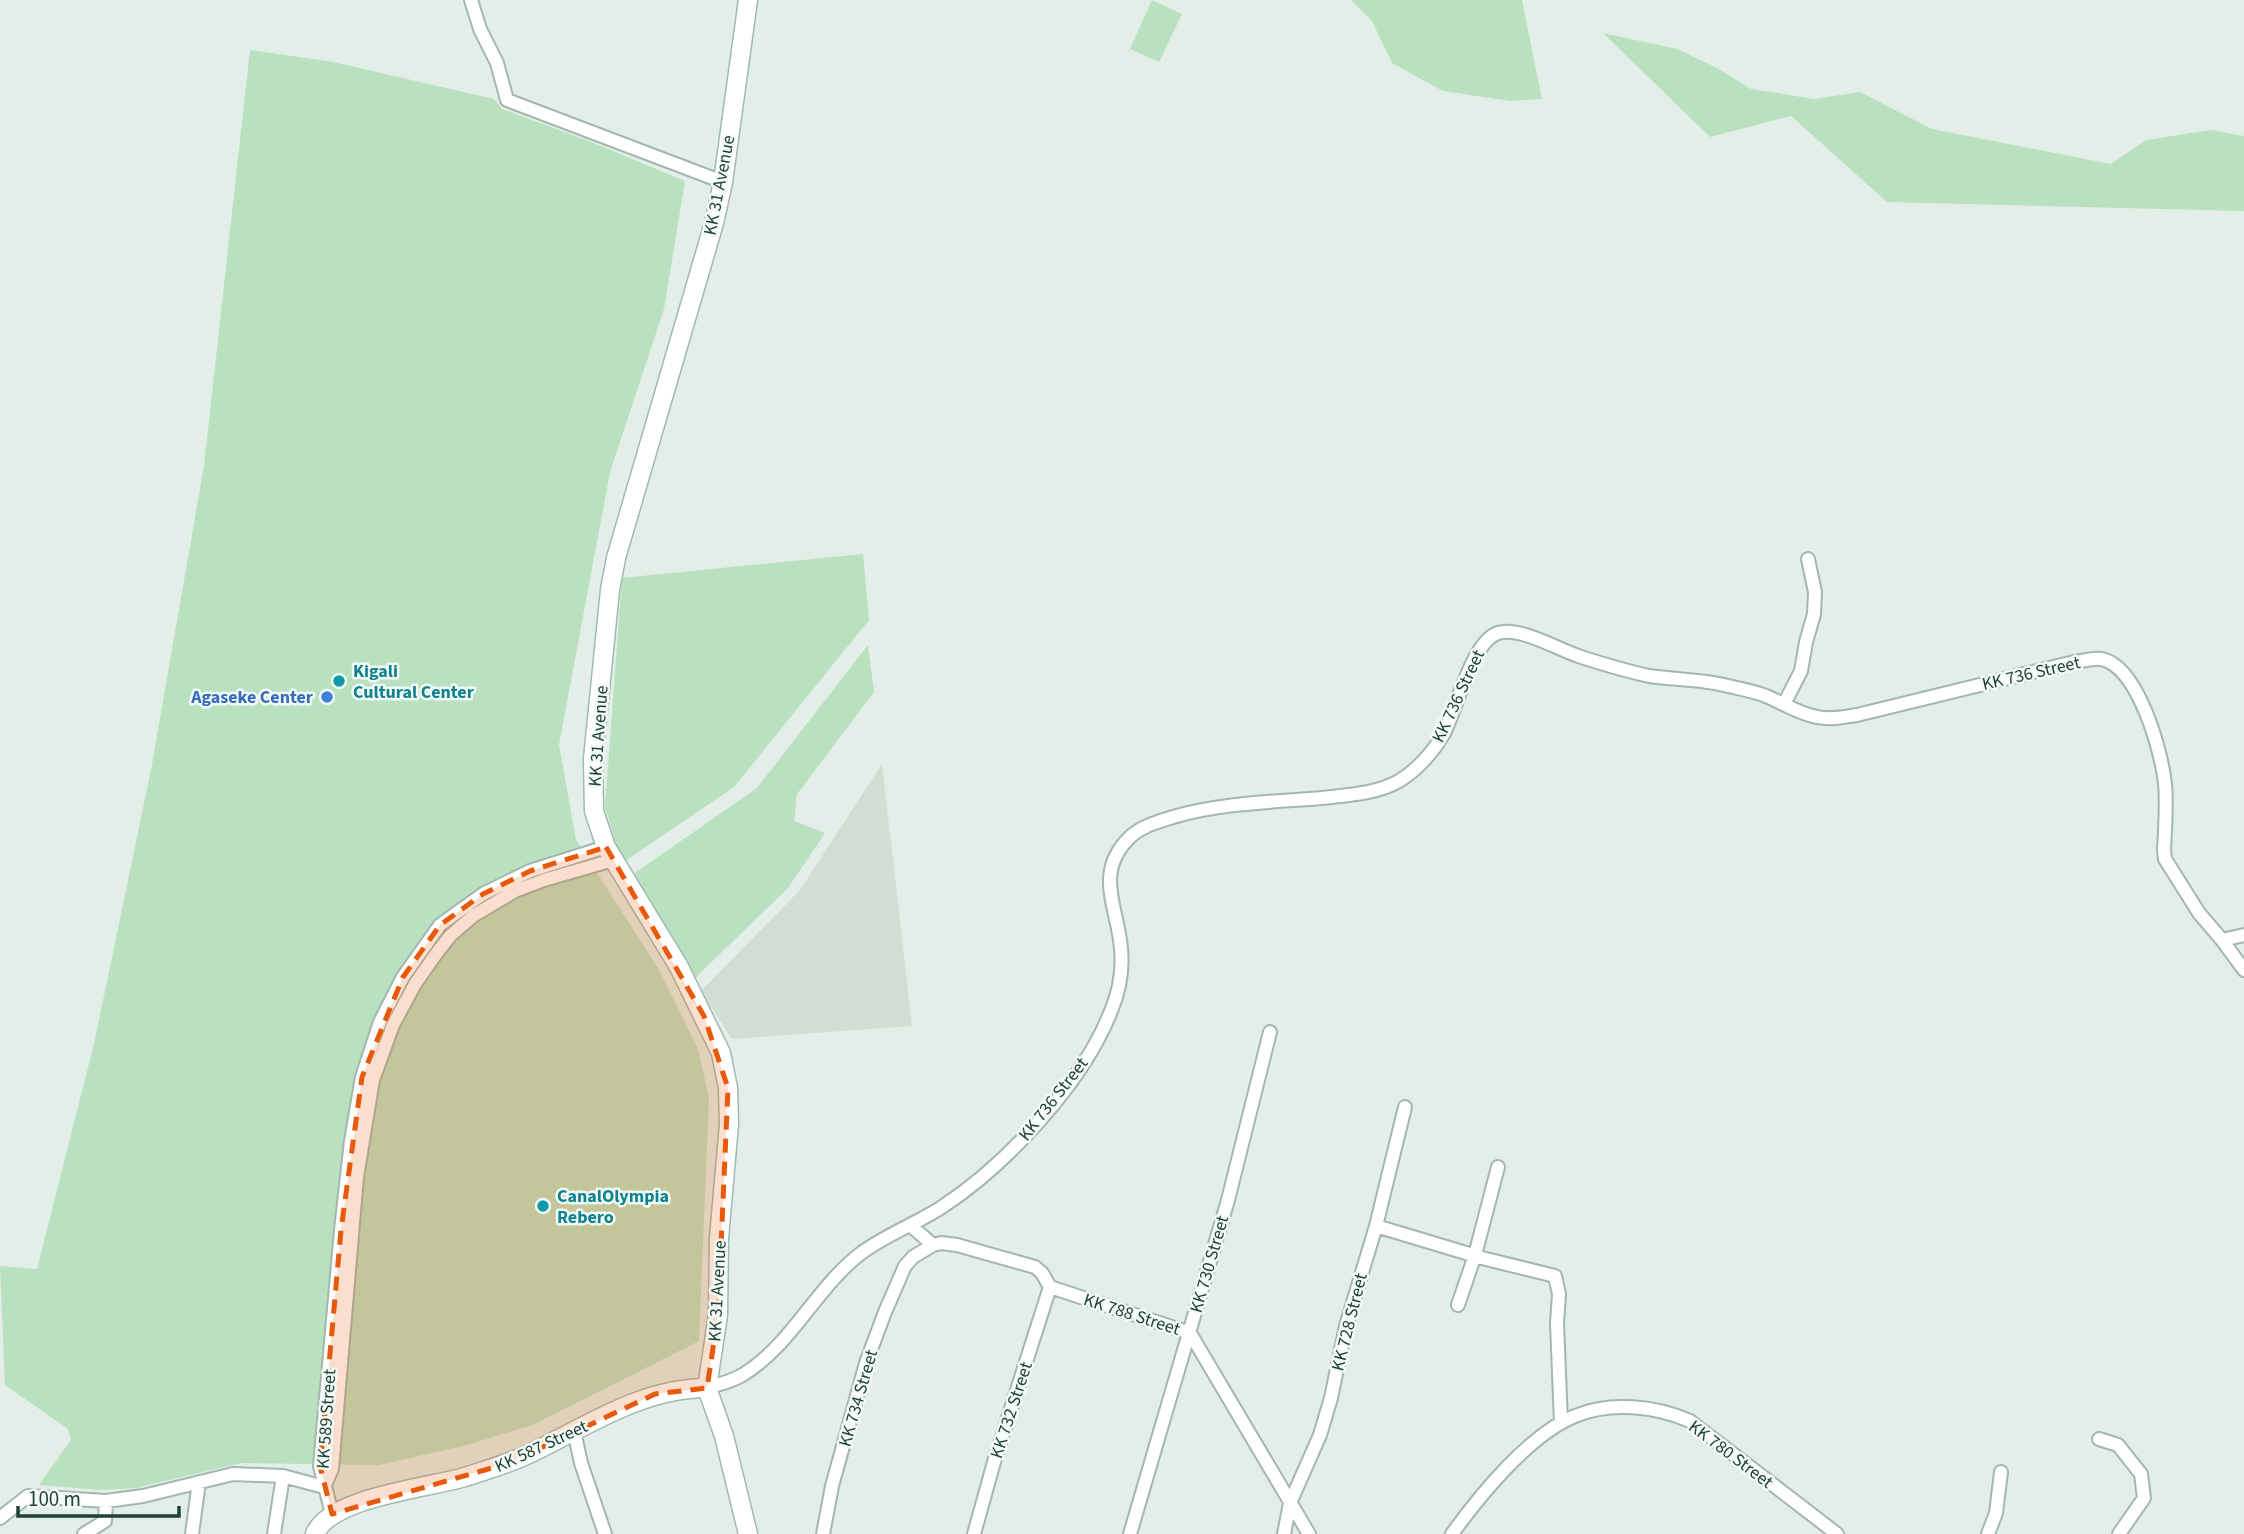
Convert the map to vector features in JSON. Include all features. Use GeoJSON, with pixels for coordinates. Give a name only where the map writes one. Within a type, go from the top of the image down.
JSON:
{"type":"FeatureCollection","features":[{"type":"Feature","properties":{"kind":"main road","name":"KK 31 Avenue"},"geometry":{"type":"LineString","coordinates":[[748,0],[723,182],[703,261],[616,558],[610,590],[593,759],[594,811],[609,853],[679,967],[704,1016],[720,1053],[728,1088],[729,1124],[719,1238],[718,1315],[707,1388],[724,1436],[748,1534]]}},
{"type":"Feature","properties":{"kind":"main road","name":"KK 587 Street"},"geometry":{"type":"LineString","coordinates":[[332,1514],[360,1501],[509,1464],[574,1430],[655,1394],[684,1388],[707,1388]]}},
{"type":"Feature","properties":{"kind":"main road"},"geometry":{"type":"LineString","coordinates":[[316,1534],[316,1530],[332,1514]]}},
{"type":"Feature","properties":{"kind":"street"},"geometry":{"type":"LineString","coordinates":[[471,0],[480,29],[497,63],[507,100],[723,182]]}},
{"type":"Feature","properties":{"kind":"street"},"geometry":{"type":"LineString","coordinates":[[1784,704],[1801,671],[1814,614],[1815,592],[1808,559]]}},
{"type":"Feature","properties":{"kind":"street","name":"KK 736 Street"},"geometry":{"type":"LineString","coordinates":[[707,1388],[743,1375],[781,1343],[796,1322],[859,1255],[974,1185],[1008,1155],[1079,1070],[1110,1015],[1121,975],[1119,930],[1110,897],[1113,862],[1123,844],[1135,832],[1150,824],[1185,813],[1355,794],[1400,780],[1419,765],[1442,736],[1481,645],[1494,634],[1504,631],[1515,632],[1634,672],[1701,680],[1762,694],[1821,718],[1838,718],[2082,661],[2103,659],[2117,666],[2130,681],[2143,703],[2158,751],[2165,783],[2165,859],[2199,913],[2244,970]]}},
{"type":"Feature","properties":{"kind":"street","name":"KK 589 Street"},"geometry":{"type":"LineString","coordinates":[[324,1487],[332,1469],[357,1177],[373,1080],[393,1025],[415,984],[436,954],[450,936],[473,916],[515,891],[609,853]]}},
{"type":"Feature","properties":{"kind":"street"},"geometry":{"type":"LineString","coordinates":[[2222,940],[2244,935]]}},
{"type":"Feature","properties":{"kind":"street","name":"KK 730 Street"},"geometry":{"type":"LineString","coordinates":[[1130,1534],[1228,1200],[1270,1032]]}},
{"type":"Feature","properties":{"kind":"street","name":"KK 728 Street"},"geometry":{"type":"LineString","coordinates":[[1284,1534],[1290,1503],[1320,1435],[1331,1398],[1353,1296],[1376,1226],[1405,1107]]}},
{"type":"Feature","properties":{"kind":"street"},"geometry":{"type":"LineString","coordinates":[[1458,1305],[1475,1255],[1498,1167]]}},
{"type":"Feature","properties":{"kind":"street"},"geometry":{"type":"LineString","coordinates":[[910,1225],[933,1245]]}},
{"type":"Feature","properties":{"kind":"street"},"geometry":{"type":"LineString","coordinates":[[1376,1226],[1555,1276],[1559,1294],[1557,1323],[1561,1423]]}},
{"type":"Feature","properties":{"kind":"street","name":"KK 788 Street"},"geometry":{"type":"LineString","coordinates":[[933,1245],[957,1245],[1024,1263],[1042,1273],[1050,1287],[1190,1333],[1309,1534]]}},
{"type":"Feature","properties":{"kind":"street","name":"KK 734 Street"},"geometry":{"type":"LineString","coordinates":[[823,1534],[832,1486],[866,1363],[885,1312],[905,1266],[913,1257],[933,1245]]}},
{"type":"Feature","properties":{"kind":"street","name":"KK 732 Street"},"geometry":{"type":"LineString","coordinates":[[974,1534],[1050,1287]]}},
{"type":"Feature","properties":{"kind":"street","name":"KK 780 Street"},"geometry":{"type":"LineString","coordinates":[[1452,1534],[1512,1462],[1540,1437],[1578,1414],[1621,1408],[1671,1413],[1690,1422],[1837,1534]]}},
{"type":"Feature","properties":{"kind":"street"},"geometry":{"type":"LineString","coordinates":[[574,1430],[581,1463],[605,1534]]}},
{"type":"Feature","properties":{"kind":"street"},"geometry":{"type":"LineString","coordinates":[[2099,1439],[2118,1446],[2141,1474],[2144,1498],[2119,1534]]}},
{"type":"Feature","properties":{"kind":"street"},"geometry":{"type":"LineString","coordinates":[[1988,1534],[1996,1513],[2001,1472]]}},
{"type":"Feature","properties":{"kind":"street"},"geometry":{"type":"LineString","coordinates":[[0,1518],[29,1496],[106,1501],[143,1496],[233,1474],[283,1476],[324,1487],[332,1514]]}},
{"type":"Feature","properties":{"kind":"street"},"geometry":{"type":"LineString","coordinates":[[274,1534],[283,1476]]}},
{"type":"Feature","properties":{"kind":"street"},"geometry":{"type":"LineString","coordinates":[[192,1534],[199,1482]]}},
{"type":"Feature","properties":{"kind":"street"},"geometry":{"type":"LineString","coordinates":[[84,1534],[105,1528],[106,1501]]}},
{"type":"Feature","properties":{"kind":"highlighted area"},"geometry":{"type":"Polygon","coordinates":[[[606,847],[704,1016],[728,1088],[718,1315],[707,1388],[655,1394],[509,1463],[332,1514],[320,1466],[341,1230],[362,1077],[403,977],[440,925],[483,894],[530,871],[606,847]]]}},
{"type":"Feature","properties":{"kind":"shaded area"},"geometry":{"type":"Polygon","coordinates":[[[882,764],[912,1026],[732,1039],[701,991],[800,890],[882,764]]]}},
{"type":"Feature","properties":{"kind":"green space"},"geometry":{"type":"Polygon","coordinates":[[[1152,0],[1182,14],[1159,62],[1130,49],[1152,0]]]}},
{"type":"Feature","properties":{"kind":"green space"},"geometry":{"type":"Polygon","coordinates":[[[1351,0],[1522,0],[1542,99],[1510,101],[1443,91],[1392,63],[1372,21],[1351,0]]]}},
{"type":"Feature","properties":{"kind":"green space"},"geometry":{"type":"Polygon","coordinates":[[[1603,33],[1677,49],[1717,68],[1751,89],[1814,99],[1860,92],[1932,129],[2111,164],[2146,140],[2211,130],[2244,136],[2244,211],[1887,202],[1791,116],[1710,137],[1603,33]]]}},
{"type":"Feature","properties":{"kind":"green space"},"geometry":{"type":"Polygon","coordinates":[[[250,50],[333,62],[494,99],[502,109],[685,181],[664,309],[610,472],[559,745],[576,840],[658,968],[698,1049],[709,1098],[699,1341],[532,1425],[467,1445],[379,1465],[241,1463],[136,1488],[101,1490],[39,1485],[71,1440],[68,1429],[5,1385],[0,1266],[37,1269],[94,1044],[151,770],[204,466],[250,50]]]}},
{"type":"Feature","properties":{"kind":"green space"},"geometry":{"type":"Polygon","coordinates":[[[863,554],[869,620],[734,787],[622,863],[605,807],[622,578],[863,554]]]}},
{"type":"Feature","properties":{"kind":"green space"},"geometry":{"type":"Polygon","coordinates":[[[868,645],[874,692],[797,794],[794,821],[825,833],[788,888],[696,977],[632,875],[757,788],[868,645]]]}},
{"type":"Feature","properties":{"kind":"place","name":"Kigali Cultural Center"},"geometry":{"type":"Point","coordinates":[339,681]}},
{"type":"Feature","properties":{"kind":"place","name":"Agaseke Center"},"geometry":{"type":"Point","coordinates":[327,697]}},
{"type":"Feature","properties":{"kind":"place","name":"CanalOlympia Rebero"},"geometry":{"type":"Point","coordinates":[543,1206]}}]}
